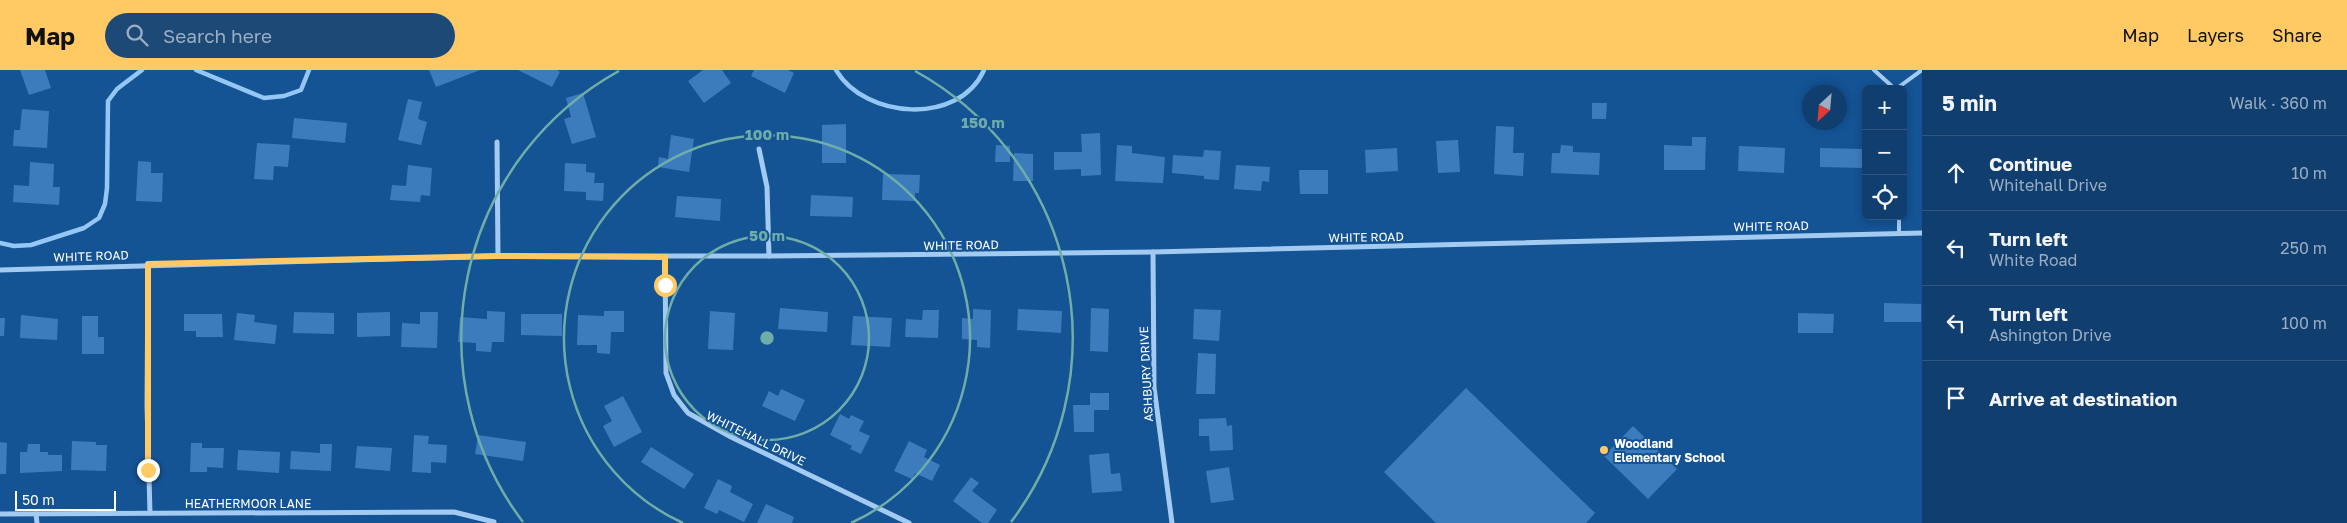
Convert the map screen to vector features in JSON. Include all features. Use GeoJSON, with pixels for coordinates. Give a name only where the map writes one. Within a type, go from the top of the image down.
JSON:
{"type":"FeatureCollection","features":[{"type":"Feature","properties":{"kind":"street"},"geometry":{"type":"LineString","coordinates":[[497,142],[498,256]]}},
{"type":"Feature","properties":{"kind":"street"},"geometry":{"type":"LineString","coordinates":[[759,149],[767,188],[769,256]]}},
{"type":"Feature","properties":{"kind":"street","name":"WHITE ROAD"},"geometry":{"type":"LineString","coordinates":[[0,270],[148,264],[498,256],[665,257],[1153,252],[1922,233]]}},
{"type":"Feature","properties":{"kind":"street","name":"ASHBURY DRIVE"},"geometry":{"type":"LineString","coordinates":[[1153,252],[1154,386],[1172,523]]}},
{"type":"Feature","properties":{"kind":"street","name":"WHITEHALL DRIVE"},"geometry":{"type":"LineString","coordinates":[[665,257],[666,373],[674,395],[688,413],[731,437],[908,523]]}},
{"type":"Feature","properties":{"kind":"street"},"geometry":{"type":"LineString","coordinates":[[148,264],[147,406],[150,513]]}},
{"type":"Feature","properties":{"kind":"street","name":"HEATHERMOOR LANE"},"geometry":{"type":"LineString","coordinates":[[0,514],[454,512],[494,522]]}},
{"type":"Feature","properties":{"kind":"street"},"geometry":{"type":"LineString","coordinates":[[36,514],[36,523]]}},
{"type":"Feature","properties":{"kind":"lane"},"geometry":{"type":"LineString","coordinates":[[1874,70],[1891,85]]}},
{"type":"Feature","properties":{"kind":"lane"},"geometry":{"type":"LineString","coordinates":[[1901,85],[1922,70]]}},
{"type":"Feature","properties":{"kind":"lane"},"geometry":{"type":"LineString","coordinates":[[1899,220],[1899,233]]}},
{"type":"Feature","properties":{"kind":"building"},"geometry":{"type":"Polygon","coordinates":[[[20,70],[45,70],[51,88],[29,95],[20,70]]]}},
{"type":"Feature","properties":{"kind":"building"},"geometry":{"type":"Polygon","coordinates":[[[429,70],[480,70],[436,87],[429,70]]]}},
{"type":"Feature","properties":{"kind":"building"},"geometry":{"type":"Polygon","coordinates":[[[518,70],[557,70],[560,72],[552,87],[518,70]]]}},
{"type":"Feature","properties":{"kind":"building"},"geometry":{"type":"Polygon","coordinates":[[[703,70],[722,70],[731,83],[704,103],[688,81],[703,70]]]}},
{"type":"Feature","properties":{"kind":"building"},"geometry":{"type":"Polygon","coordinates":[[[754,70],[788,70],[794,73],[785,93],[751,76],[754,70]]]}},
{"type":"Feature","properties":{"kind":"building"},"geometry":{"type":"Polygon","coordinates":[[[583,93],[596,137],[572,144],[564,119],[571,117],[566,98],[583,93]]]}},
{"type":"Feature","properties":{"kind":"building"},"geometry":{"type":"Polygon","coordinates":[[[408,99],[422,102],[418,119],[427,122],[421,145],[398,140],[408,99]]]}},
{"type":"Feature","properties":{"kind":"building"},"geometry":{"type":"Polygon","coordinates":[[[1592,103],[1607,103],[1606,119],[1592,119],[1592,103]]]}},
{"type":"Feature","properties":{"kind":"building"},"geometry":{"type":"Polygon","coordinates":[[[22,109],[49,111],[47,148],[13,146],[14,130],[20,130],[22,109]]]}},
{"type":"Feature","properties":{"kind":"building"},"geometry":{"type":"Polygon","coordinates":[[[294,118],[347,123],[345,143],[292,138],[294,118]]]}},
{"type":"Feature","properties":{"kind":"building"},"geometry":{"type":"Polygon","coordinates":[[[846,124],[846,163],[822,163],[822,125],[846,124]]]}},
{"type":"Feature","properties":{"kind":"building"},"geometry":{"type":"Polygon","coordinates":[[[1496,126],[1514,127],[1513,153],[1524,153],[1523,176],[1494,174],[1496,126]]]}},
{"type":"Feature","properties":{"kind":"building"},"geometry":{"type":"Polygon","coordinates":[[[1100,133],[1101,175],[1081,176],[1081,169],[1054,170],[1054,152],[1082,152],[1081,134],[1100,133]]]}},
{"type":"Feature","properties":{"kind":"building"},"geometry":{"type":"Polygon","coordinates":[[[671,135],[694,139],[689,172],[658,167],[659,157],[668,159],[671,135]]]}},
{"type":"Feature","properties":{"kind":"building"},"geometry":{"type":"Polygon","coordinates":[[[1692,137],[1706,137],[1705,170],[1664,170],[1664,145],[1692,146],[1692,137]]]}},
{"type":"Feature","properties":{"kind":"building"},"geometry":{"type":"Polygon","coordinates":[[[1458,140],[1460,172],[1438,173],[1436,141],[1458,140]]]}},
{"type":"Feature","properties":{"kind":"building"},"geometry":{"type":"Polygon","coordinates":[[[257,143],[290,145],[288,167],[274,166],[273,180],[254,179],[257,143]]]}},
{"type":"Feature","properties":{"kind":"building"},"geometry":{"type":"Polygon","coordinates":[[[996,145],[1010,146],[1010,162],[995,162],[996,145]]]}},
{"type":"Feature","properties":{"kind":"building"},"geometry":{"type":"Polygon","coordinates":[[[1117,145],[1132,146],[1132,153],[1165,157],[1163,183],[1115,181],[1117,145]]]}},
{"type":"Feature","properties":{"kind":"building"},"geometry":{"type":"Polygon","coordinates":[[[1561,145],[1573,146],[1573,152],[1600,153],[1599,175],[1551,173],[1552,153],[1560,153],[1561,145]]]}},
{"type":"Feature","properties":{"kind":"building"},"geometry":{"type":"Polygon","coordinates":[[[1739,146],[1785,148],[1784,173],[1738,171],[1739,146]]]}},
{"type":"Feature","properties":{"kind":"building"},"geometry":{"type":"Polygon","coordinates":[[[1397,148],[1398,171],[1366,173],[1365,150],[1397,148]]]}},
{"type":"Feature","properties":{"kind":"building"},"geometry":{"type":"Polygon","coordinates":[[[1820,148],[1862,149],[1862,168],[1820,167],[1820,148]]]}},
{"type":"Feature","properties":{"kind":"building"},"geometry":{"type":"Polygon","coordinates":[[[1204,150],[1221,151],[1219,180],[1204,179],[1204,176],[1172,173],[1173,155],[1203,157],[1204,150]]]}},
{"type":"Feature","properties":{"kind":"building"},"geometry":{"type":"Polygon","coordinates":[[[1014,153],[1033,154],[1033,181],[1013,181],[1014,153]]]}},
{"type":"Feature","properties":{"kind":"building"},"geometry":{"type":"Polygon","coordinates":[[[138,161],[151,162],[151,173],[163,173],[162,202],[136,201],[138,161]]]}},
{"type":"Feature","properties":{"kind":"building"},"geometry":{"type":"Polygon","coordinates":[[[30,162],[54,164],[53,187],[60,187],[59,205],[13,202],[14,185],[29,186],[30,162]]]}},
{"type":"Feature","properties":{"kind":"building"},"geometry":{"type":"Polygon","coordinates":[[[565,163],[586,164],[586,172],[595,173],[594,183],[604,183],[603,201],[586,200],[586,192],[564,191],[565,163]]]}},
{"type":"Feature","properties":{"kind":"building"},"geometry":{"type":"Polygon","coordinates":[[[408,165],[432,168],[430,196],[421,195],[420,202],[390,200],[392,185],[406,186],[408,165]]]}},
{"type":"Feature","properties":{"kind":"building"},"geometry":{"type":"Polygon","coordinates":[[[1236,165],[1270,167],[1269,182],[1262,181],[1261,191],[1234,189],[1236,165]]]}},
{"type":"Feature","properties":{"kind":"building"},"geometry":{"type":"Polygon","coordinates":[[[1299,170],[1328,170],[1328,194],[1300,194],[1299,170]]]}},
{"type":"Feature","properties":{"kind":"building"},"geometry":{"type":"Polygon","coordinates":[[[883,174],[920,175],[919,193],[915,193],[915,201],[882,200],[883,174]]]}},
{"type":"Feature","properties":{"kind":"building"},"geometry":{"type":"Polygon","coordinates":[[[811,195],[853,197],[852,217],[810,216],[811,195]]]}},
{"type":"Feature","properties":{"kind":"building"},"geometry":{"type":"Polygon","coordinates":[[[677,196],[721,199],[720,221],[675,217],[677,196]]]}},
{"type":"Feature","properties":{"kind":"building"},"geometry":{"type":"Polygon","coordinates":[[[1884,303],[1921,304],[1921,322],[1884,322],[1884,303]]]}},
{"type":"Feature","properties":{"kind":"building"},"geometry":{"type":"Polygon","coordinates":[[[780,308],[828,312],[827,332],[778,329],[780,308]]]}},
{"type":"Feature","properties":{"kind":"building"},"geometry":{"type":"Polygon","coordinates":[[[1091,308],[1109,309],[1108,352],[1090,351],[1091,308]]]}},
{"type":"Feature","properties":{"kind":"building"},"geometry":{"type":"Polygon","coordinates":[[[973,309],[991,310],[990,348],[977,347],[977,340],[962,339],[962,318],[973,319],[973,309]]]}},
{"type":"Feature","properties":{"kind":"building"},"geometry":{"type":"Polygon","coordinates":[[[1018,309],[1062,311],[1061,333],[1017,330],[1018,309]]]}},
{"type":"Feature","properties":{"kind":"building"},"geometry":{"type":"Polygon","coordinates":[[[1194,309],[1221,310],[1219,341],[1193,339],[1194,309]]]}},
{"type":"Feature","properties":{"kind":"building"},"geometry":{"type":"Polygon","coordinates":[[[923,310],[939,310],[938,338],[905,337],[906,319],[922,320],[923,310]]]}},
{"type":"Feature","properties":{"kind":"building"},"geometry":{"type":"Polygon","coordinates":[[[487,311],[505,312],[504,342],[492,342],[491,352],[476,351],[476,343],[458,342],[460,317],[487,319],[487,311]]]}},
{"type":"Feature","properties":{"kind":"building"},"geometry":{"type":"Polygon","coordinates":[[[604,311],[624,311],[624,332],[611,332],[610,354],[597,353],[597,345],[577,345],[578,315],[604,316],[604,311]]]}},
{"type":"Feature","properties":{"kind":"building"},"geometry":{"type":"Polygon","coordinates":[[[710,311],[735,313],[733,350],[708,349],[710,311]]]}},
{"type":"Feature","properties":{"kind":"building"},"geometry":{"type":"Polygon","coordinates":[[[294,312],[334,313],[334,334],[293,333],[294,312]]]}},
{"type":"Feature","properties":{"kind":"building"},"geometry":{"type":"Polygon","coordinates":[[[390,312],[390,336],[357,337],[357,313],[390,312]]]}},
{"type":"Feature","properties":{"kind":"building"},"geometry":{"type":"Polygon","coordinates":[[[420,312],[438,312],[437,348],[401,347],[402,323],[420,324],[420,312]]]}},
{"type":"Feature","properties":{"kind":"building"},"geometry":{"type":"Polygon","coordinates":[[[237,313],[255,315],[254,322],[277,325],[275,344],[234,340],[237,313]]]}},
{"type":"Feature","properties":{"kind":"building"},"geometry":{"type":"Polygon","coordinates":[[[1798,313],[1834,314],[1833,333],[1798,333],[1798,313]]]}},
{"type":"Feature","properties":{"kind":"building"},"geometry":{"type":"Polygon","coordinates":[[[184,314],[222,314],[223,337],[196,337],[196,331],[184,331],[184,314]]]}},
{"type":"Feature","properties":{"kind":"building"},"geometry":{"type":"Polygon","coordinates":[[[521,314],[562,314],[562,336],[521,335],[521,314]]]}},
{"type":"Feature","properties":{"kind":"building"},"geometry":{"type":"Polygon","coordinates":[[[21,315],[58,319],[57,340],[20,338],[21,315]]]}},
{"type":"Feature","properties":{"kind":"building"},"geometry":{"type":"Polygon","coordinates":[[[82,316],[98,316],[98,337],[104,337],[104,354],[82,354],[82,316]]]}},
{"type":"Feature","properties":{"kind":"building"},"geometry":{"type":"Polygon","coordinates":[[[853,316],[892,318],[890,347],[851,345],[853,316]]]}},
{"type":"Feature","properties":{"kind":"building"},"geometry":{"type":"Polygon","coordinates":[[[0,318],[5,318],[4,336],[0,336],[0,318]]]}},
{"type":"Feature","properties":{"kind":"building"},"geometry":{"type":"Polygon","coordinates":[[[1198,353],[1216,354],[1215,394],[1196,394],[1198,353]]]}},
{"type":"Feature","properties":{"kind":"building"},"geometry":{"type":"Polygon","coordinates":[[[1466,388],[1595,513],[1586,523],[1436,523],[1384,472],[1466,388]]]}},
{"type":"Feature","properties":{"kind":"building"},"geometry":{"type":"Polygon","coordinates":[[[781,389],[805,400],[795,421],[762,406],[769,391],[778,396],[781,389]]]}},
{"type":"Feature","properties":{"kind":"building"},"geometry":{"type":"Polygon","coordinates":[[[1090,393],[1109,393],[1109,410],[1094,410],[1094,432],[1074,432],[1073,405],[1090,405],[1090,393]]]}},
{"type":"Feature","properties":{"kind":"building"},"geometry":{"type":"Polygon","coordinates":[[[623,396],[642,432],[614,447],[603,426],[612,421],[604,406],[623,396]]]}},
{"type":"Feature","properties":{"kind":"building"},"geometry":{"type":"Polygon","coordinates":[[[840,414],[849,419],[851,415],[864,421],[859,431],[870,436],[861,454],[850,449],[852,446],[830,435],[840,414]]]}},
{"type":"Feature","properties":{"kind":"building"},"geometry":{"type":"Polygon","coordinates":[[[1226,418],[1227,426],[1232,425],[1233,450],[1210,451],[1209,436],[1199,436],[1199,419],[1226,418]]]}},
{"type":"Feature","properties":{"kind":"building"},"geometry":{"type":"Polygon","coordinates":[[[1633,426],[1677,469],[1648,499],[1604,456],[1633,426]]]}},
{"type":"Feature","properties":{"kind":"building"},"geometry":{"type":"Polygon","coordinates":[[[414,435],[429,436],[428,444],[447,445],[446,463],[431,462],[431,473],[412,472],[414,435]]]}},
{"type":"Feature","properties":{"kind":"building"},"geometry":{"type":"Polygon","coordinates":[[[478,435],[526,442],[523,461],[475,454],[478,435]]]}},
{"type":"Feature","properties":{"kind":"building"},"geometry":{"type":"Polygon","coordinates":[[[72,441],[96,442],[96,445],[107,445],[106,471],[71,470],[72,441]]]}},
{"type":"Feature","properties":{"kind":"building"},"geometry":{"type":"Polygon","coordinates":[[[909,441],[927,450],[924,457],[940,465],[932,481],[915,473],[912,479],[894,471],[909,441]]]}},
{"type":"Feature","properties":{"kind":"building"},"geometry":{"type":"Polygon","coordinates":[[[0,442],[7,443],[6,474],[0,474],[0,442]]]}},
{"type":"Feature","properties":{"kind":"building"},"geometry":{"type":"Polygon","coordinates":[[[191,443],[202,443],[202,448],[224,448],[223,468],[207,467],[207,472],[190,472],[191,443]]]}},
{"type":"Feature","properties":{"kind":"building"},"geometry":{"type":"Polygon","coordinates":[[[28,444],[40,444],[40,452],[48,452],[48,455],[62,455],[62,471],[20,473],[20,452],[27,452],[28,444]]]}},
{"type":"Feature","properties":{"kind":"building"},"geometry":{"type":"Polygon","coordinates":[[[320,444],[332,444],[331,471],[290,469],[291,451],[320,453],[320,444]]]}},
{"type":"Feature","properties":{"kind":"building"},"geometry":{"type":"Polygon","coordinates":[[[357,446],[392,448],[390,471],[355,468],[357,446]]]}},
{"type":"Feature","properties":{"kind":"building"},"geometry":{"type":"Polygon","coordinates":[[[651,447],[694,474],[684,489],[641,462],[651,447]]]}},
{"type":"Feature","properties":{"kind":"building"},"geometry":{"type":"Polygon","coordinates":[[[238,450],[280,452],[279,473],[237,470],[238,450]]]}},
{"type":"Feature","properties":{"kind":"building"},"geometry":{"type":"Polygon","coordinates":[[[1109,453],[1111,474],[1120,473],[1122,491],[1092,493],[1089,455],[1109,453]]]}},
{"type":"Feature","properties":{"kind":"building"},"geometry":{"type":"Polygon","coordinates":[[[1229,467],[1234,500],[1211,503],[1206,471],[1229,467]]]}},
{"type":"Feature","properties":{"kind":"building"},"geometry":{"type":"Polygon","coordinates":[[[971,477],[979,483],[972,491],[997,510],[988,523],[982,523],[953,501],[971,477]]]}},
{"type":"Feature","properties":{"kind":"building"},"geometry":{"type":"Polygon","coordinates":[[[718,479],[732,486],[730,492],[753,504],[744,522],[719,510],[717,514],[704,508],[718,479]]]}},
{"type":"Feature","properties":{"kind":"building"},"geometry":{"type":"Polygon","coordinates":[[[766,504],[794,517],[792,523],[757,523],[766,504]]]}},
{"type":"Feature","properties":{"kind":"waterway"},"geometry":{"type":"LineString","coordinates":[[0,243],[14,246],[31,245],[84,228],[99,218],[105,204],[107,188],[108,101],[117,89],[142,70]]}},
{"type":"Feature","properties":{"kind":"waterway"},"geometry":{"type":"LineString","coordinates":[[196,70],[264,98],[284,96],[301,90],[309,70]]}},
{"type":"Feature","properties":{"kind":"waterway"},"geometry":{"type":"LineString","coordinates":[[836,70],[850,86],[868,99],[889,106],[912,109],[934,108],[954,101],[972,88],[984,70]]}},
{"type":"Feature","properties":{"kind":"place","name":"Woodland Elementary School"},"geometry":{"type":"Point","coordinates":[1604,450]}},
{"type":"Feature","properties":{"kind":"route"},"geometry":{"type":"LineString","coordinates":[[148,470],[148,264],[498,256],[665,257],[665,285]]}}]}
